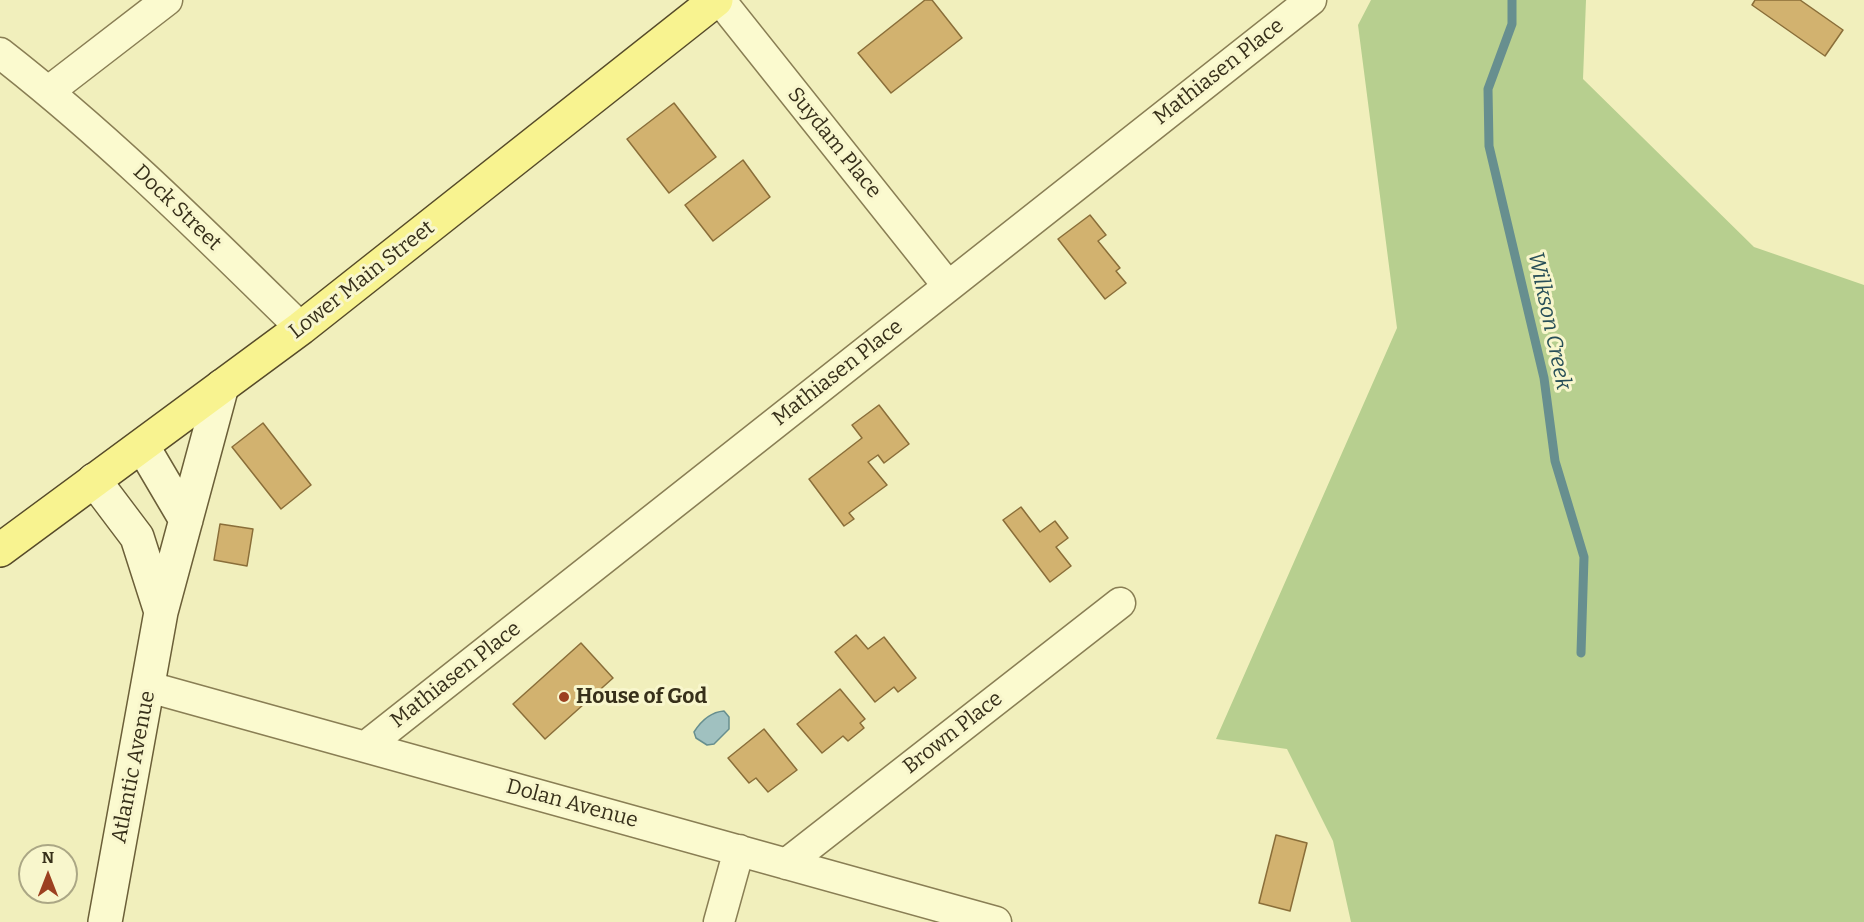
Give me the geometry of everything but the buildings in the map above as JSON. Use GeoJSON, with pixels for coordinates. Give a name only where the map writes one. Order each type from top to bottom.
{"type":"FeatureCollection","features":[{"type":"Feature","properties":{"kind":"main road","name":"Lower Main Street"},"geometry":{"type":"LineString","coordinates":[[0,550],[94,480],[143,447],[301,328],[718,0]]}},
{"type":"Feature","properties":{"kind":"street"},"geometry":{"type":"LineString","coordinates":[[49,91],[167,0]]}},
{"type":"Feature","properties":{"kind":"street","name":"Suydam Place"},"geometry":{"type":"LineString","coordinates":[[718,0],[948,286]]}},
{"type":"Feature","properties":{"kind":"street","name":"Mathiasen Place"},"geometry":{"type":"LineString","coordinates":[[365,747],[1311,0]]}},
{"type":"Feature","properties":{"kind":"street","name":"Dock Street"},"geometry":{"type":"LineString","coordinates":[[0,53],[49,91],[148,178],[301,328]]}},
{"type":"Feature","properties":{"kind":"street","name":"Atlantic Avenue"},"geometry":{"type":"LineString","coordinates":[[105,922],[161,612],[222,386]]}},
{"type":"Feature","properties":{"kind":"street"},"geometry":{"type":"LineString","coordinates":[[143,447],[186,520]]}},
{"type":"Feature","properties":{"kind":"street","name":"Atlantic Avenue"},"geometry":{"type":"LineString","coordinates":[[94,480],[137,537],[161,612]]}},
{"type":"Feature","properties":{"kind":"street","name":"Brown Place"},"geometry":{"type":"LineString","coordinates":[[786,864],[1120,603]]}},
{"type":"Feature","properties":{"kind":"street","name":"Dolan Avenue"},"geometry":{"type":"LineString","coordinates":[[149,687],[996,922]]}},
{"type":"Feature","properties":{"kind":"street"},"geometry":{"type":"LineString","coordinates":[[719,922],[739,850]]}},
{"type":"Feature","properties":{"kind":"green space"},"geometry":{"type":"Polygon","coordinates":[[[1371,0],[1586,0],[1583,79],[1754,247],[1864,285],[1864,922],[1351,922],[1333,841],[1287,749],[1216,739],[1397,328],[1358,25],[1371,0]]]}},
{"type":"Feature","properties":{"kind":"water"},"geometry":{"type":"Polygon","coordinates":[[[724,711],[729,717],[729,729],[714,744],[707,745],[696,738],[694,732],[703,721],[715,713],[724,711]]]}},
{"type":"Feature","properties":{"kind":"waterway","name":"Wilkson Creek"},"geometry":{"type":"LineString","coordinates":[[1512,0],[1512,24],[1488,89],[1489,146],[1544,378],[1555,461],[1584,557],[1581,653]]}},
{"type":"Feature","properties":{"kind":"place","name":"House of God"},"geometry":{"type":"Point","coordinates":[564,697]}}]}
